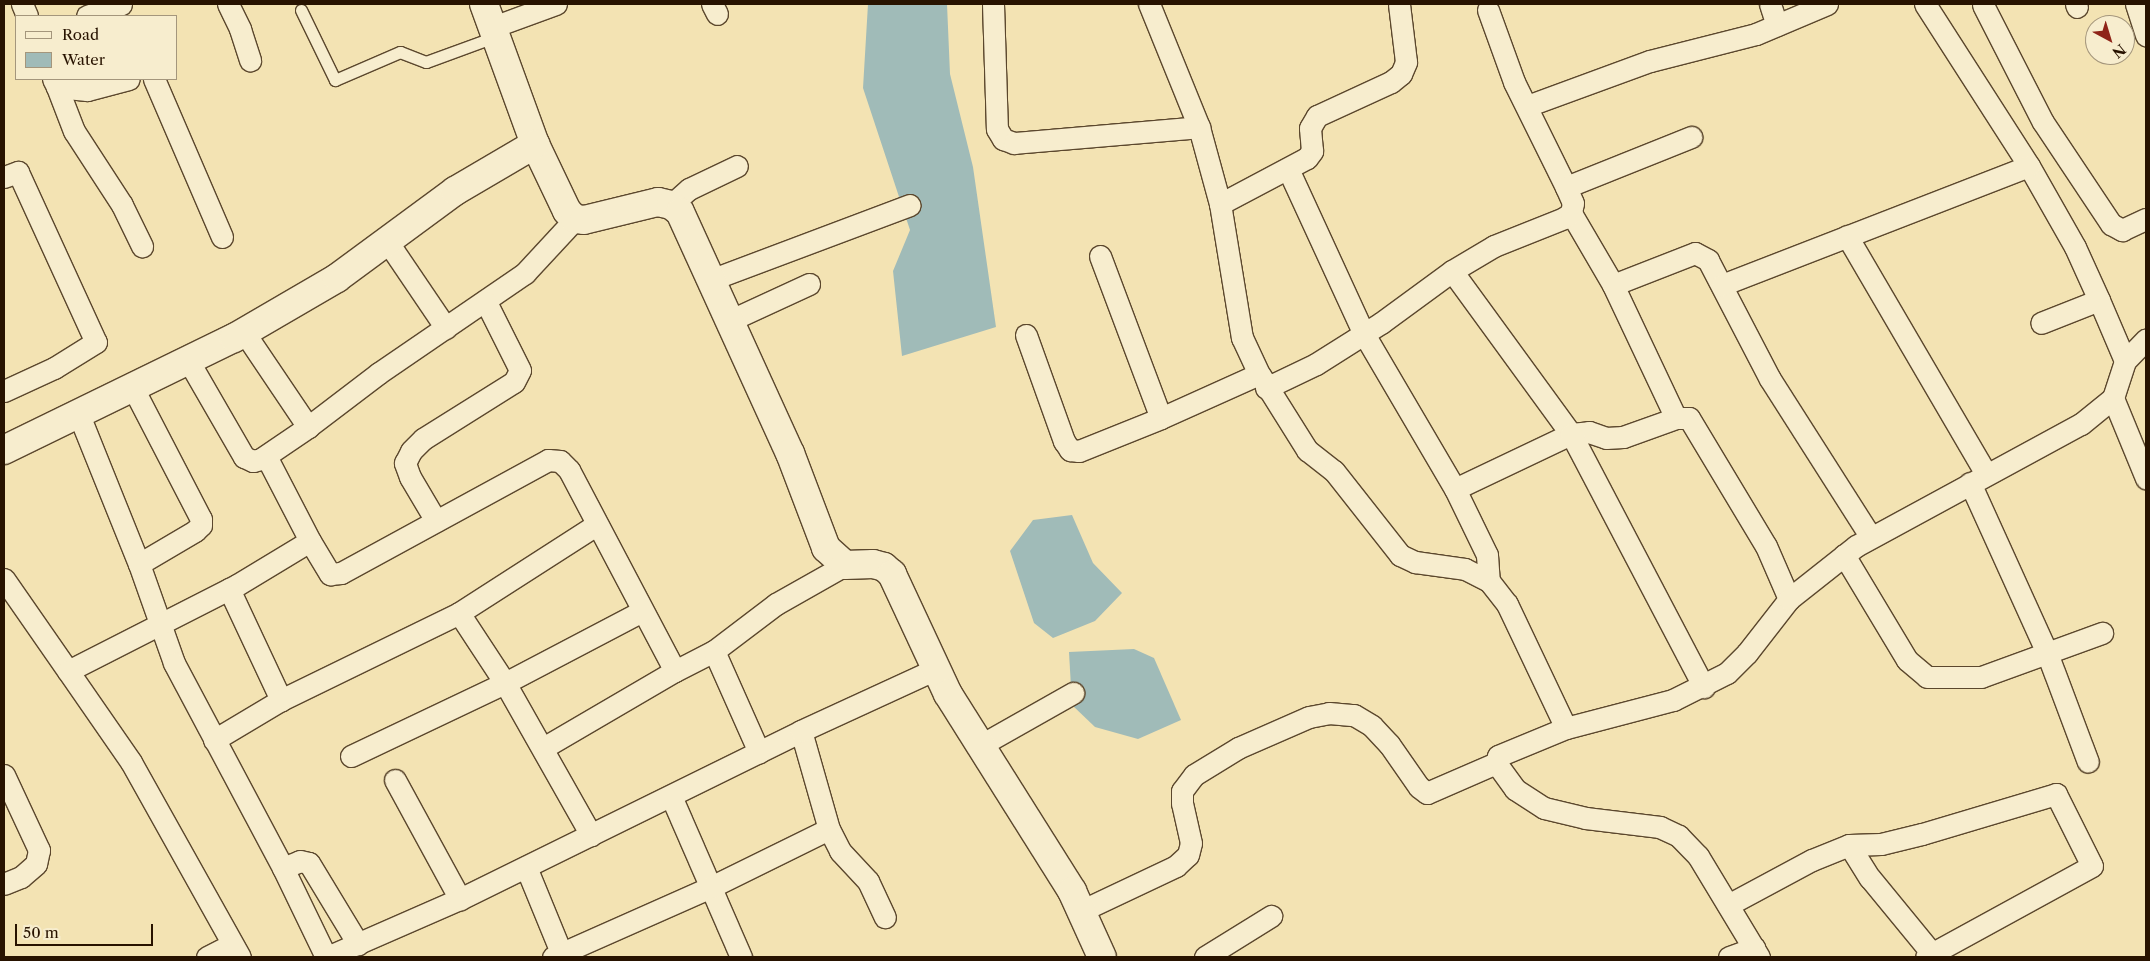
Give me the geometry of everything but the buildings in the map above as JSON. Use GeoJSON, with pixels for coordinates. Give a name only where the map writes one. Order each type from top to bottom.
{"type":"FeatureCollection","features":[{"type":"Feature","properties":{"kind":"street"},"geometry":{"type":"LineString","coordinates":[[90,15],[121,4]]}},
{"type":"Feature","properties":{"kind":"street"},"geometry":{"type":"LineString","coordinates":[[228,4],[240,29],[250,60]]}},
{"type":"Feature","properties":{"kind":"street"},"geometry":{"type":"LineString","coordinates":[[556,4],[491,22],[535,144],[567,211],[575,219],[584,220],[658,202],[671,205],[689,225],[790,453],[826,548],[845,565]]}},
{"type":"Feature","properties":{"kind":"street"},"geometry":{"type":"LineString","coordinates":[[992,4],[997,129],[1003,139],[1014,143],[1199,127]]}},
{"type":"Feature","properties":{"kind":"street"},"geometry":{"type":"LineString","coordinates":[[1149,4],[1199,127],[1220,204],[1242,338],[1262,381],[1307,450],[1334,471],[1400,555],[1415,562],[1465,568],[1489,581],[1507,604],[1566,728]]}},
{"type":"Feature","properties":{"kind":"street"},"geometry":{"type":"LineString","coordinates":[[1220,204],[1302,162],[1312,151],[1310,128],[1317,116],[1391,82],[1401,74],[1406,62],[1399,4]]}},
{"type":"Feature","properties":{"kind":"street"},"geometry":{"type":"LineString","coordinates":[[1770,4],[1777,25]]}},
{"type":"Feature","properties":{"kind":"street"},"geometry":{"type":"LineString","coordinates":[[1527,106],[1650,61],[1715,46],[1777,25],[1828,4]]}},
{"type":"Feature","properties":{"kind":"street"},"geometry":{"type":"LineString","coordinates":[[1925,4],[2029,166],[2075,247],[2100,300],[2125,361]]}},
{"type":"Feature","properties":{"kind":"street"},"geometry":{"type":"LineString","coordinates":[[2136,4],[2146,35]]}},
{"type":"Feature","properties":{"kind":"street"},"geometry":{"type":"LineString","coordinates":[[1983,5],[2043,122],[2111,224],[2122,230],[2146,220]]}},
{"type":"Feature","properties":{"kind":"street"},"geometry":{"type":"LineString","coordinates":[[1488,10],[1494,36],[1573,203],[1571,213],[1613,285],[1676,418]]}},
{"type":"Feature","properties":{"kind":"street"},"geometry":{"type":"LineString","coordinates":[[55,83],[87,90],[125,80]]}},
{"type":"Feature","properties":{"kind":"street"},"geometry":{"type":"LineString","coordinates":[[154,80],[222,237]]}},
{"type":"Feature","properties":{"kind":"street"},"geometry":{"type":"LineString","coordinates":[[55,83],[74,132],[122,205],[142,246]]}},
{"type":"Feature","properties":{"kind":"street"},"geometry":{"type":"LineString","coordinates":[[1566,187],[1690,136]]}},
{"type":"Feature","properties":{"kind":"street"},"geometry":{"type":"LineString","coordinates":[[4,450],[79,415],[244,332],[337,278],[455,191],[535,144]]}},
{"type":"Feature","properties":{"kind":"street"},"geometry":{"type":"LineString","coordinates":[[671,205],[689,188],[737,166]]}},
{"type":"Feature","properties":{"kind":"street"},"geometry":{"type":"LineString","coordinates":[[1722,285],[2029,166]]}},
{"type":"Feature","properties":{"kind":"street"},"geometry":{"type":"LineString","coordinates":[[1288,169],[1364,334],[1455,489],[1487,555],[1489,581]]}},
{"type":"Feature","properties":{"kind":"street"},"geometry":{"type":"LineString","coordinates":[[4,177],[18,172],[96,342],[54,368],[4,391]]}},
{"type":"Feature","properties":{"kind":"street"},"geometry":{"type":"LineString","coordinates":[[713,279],[910,205]]}},
{"type":"Feature","properties":{"kind":"street"},"geometry":{"type":"LineString","coordinates":[[1026,335],[1064,441],[1070,450],[1079,451],[1160,418],[1262,381],[1316,364],[1364,334],[1452,271],[1494,246],[1571,213]]}},
{"type":"Feature","properties":{"kind":"street"},"geometry":{"type":"LineString","coordinates":[[188,360],[244,457],[253,461],[266,456],[308,427],[379,373],[486,302],[525,273],[575,219]]}},
{"type":"Feature","properties":{"kind":"street"},"geometry":{"type":"LineString","coordinates":[[1847,236],[1978,479],[2088,762]]}},
{"type":"Feature","properties":{"kind":"street"},"geometry":{"type":"LineString","coordinates":[[387,241],[446,328]]}},
{"type":"Feature","properties":{"kind":"street"},"geometry":{"type":"LineString","coordinates":[[1613,285],[1694,253],[1708,260],[1775,387],[1870,536]]}},
{"type":"Feature","properties":{"kind":"street"},"geometry":{"type":"LineString","coordinates":[[1100,256],[1160,418]]}},
{"type":"Feature","properties":{"kind":"street"},"geometry":{"type":"LineString","coordinates":[[1452,271],[1571,434],[1704,687]]}},
{"type":"Feature","properties":{"kind":"street"},"geometry":{"type":"LineString","coordinates":[[731,320],[809,284]]}},
{"type":"Feature","properties":{"kind":"street"},"geometry":{"type":"LineString","coordinates":[[2041,323],[2100,300]]}},
{"type":"Feature","properties":{"kind":"street"},"geometry":{"type":"LineString","coordinates":[[436,521],[410,477],[405,463],[411,451],[423,439],[514,382],[520,370],[486,302]]}},
{"type":"Feature","properties":{"kind":"street"},"geometry":{"type":"LineString","coordinates":[[244,332],[308,427]]}},
{"type":"Feature","properties":{"kind":"street"},"geometry":{"type":"LineString","coordinates":[[1496,763],[1498,756],[1505,750],[1566,728],[1672,700],[1704,687],[1727,673],[1747,653],[1790,599],[1870,536],[2081,424],[2113,398],[2125,361],[2146,339]]}},
{"type":"Feature","properties":{"kind":"street"},"geometry":{"type":"LineString","coordinates":[[133,388],[201,519],[201,525],[195,531],[139,564]]}},
{"type":"Feature","properties":{"kind":"street"},"geometry":{"type":"LineString","coordinates":[[2113,398],[2146,478]]}},
{"type":"Feature","properties":{"kind":"street"},"geometry":{"type":"LineString","coordinates":[[79,415],[139,564],[158,623],[174,663],[283,868],[327,957],[460,899],[801,731],[936,669]]}},
{"type":"Feature","properties":{"kind":"street"},"geometry":{"type":"LineString","coordinates":[[1455,489],[1571,434],[1589,432],[1606,438],[1623,437],[1676,418],[1689,418],[1697,428],[1766,546],[1790,599]]}},
{"type":"Feature","properties":{"kind":"street"},"geometry":{"type":"LineString","coordinates":[[266,456],[310,541],[330,574],[336,573],[436,521],[548,460],[560,461],[569,470],[596,525],[675,671]]}},
{"type":"Feature","properties":{"kind":"street"},"geometry":{"type":"LineString","coordinates":[[214,740],[281,700],[459,613],[596,525]]}},
{"type":"Feature","properties":{"kind":"street"},"geometry":{"type":"LineString","coordinates":[[68,671],[158,623],[229,589],[310,541]]}},
{"type":"Feature","properties":{"kind":"street"},"geometry":{"type":"LineString","coordinates":[[1844,556],[1908,660],[1927,676],[1981,677],[2102,633]]}},
{"type":"Feature","properties":{"kind":"street"},"geometry":{"type":"LineString","coordinates":[[543,748],[675,671],[714,651],[776,604],[845,565],[873,564],[884,567],[892,574],[936,669],[1083,910],[1102,957]]}},
{"type":"Feature","properties":{"kind":"street"},"geometry":{"type":"LineString","coordinates":[[4,579],[131,762],[177,840],[236,951],[207,957]]}},
{"type":"Feature","properties":{"kind":"street"},"geometry":{"type":"LineString","coordinates":[[229,589],[281,700]]}},
{"type":"Feature","properties":{"kind":"street"},"geometry":{"type":"LineString","coordinates":[[351,756],[505,684],[642,611]]}},
{"type":"Feature","properties":{"kind":"street"},"geometry":{"type":"LineString","coordinates":[[459,613],[505,684],[591,835]]}},
{"type":"Feature","properties":{"kind":"street"},"geometry":{"type":"LineString","coordinates":[[714,651],[759,752]]}},
{"type":"Feature","properties":{"kind":"street"},"geometry":{"type":"LineString","coordinates":[[981,745],[1073,693]]}},
{"type":"Feature","properties":{"kind":"street"},"geometry":{"type":"LineString","coordinates":[[1083,910],[1176,866],[1188,856],[1191,843],[1182,803],[1182,791],[1194,775],[1238,748],[1309,717],[1328,713],[1354,716],[1372,726],[1389,744],[1418,787],[1428,793],[1496,763]]}},
{"type":"Feature","properties":{"kind":"street"},"geometry":{"type":"LineString","coordinates":[[801,731],[829,829],[840,851],[868,881],[885,917]]}},
{"type":"Feature","properties":{"kind":"street"},"geometry":{"type":"LineString","coordinates":[[1496,763],[1515,789],[1544,808],[1586,818],[1660,827],[1679,836],[1698,856],[1757,953],[1729,957]]}},
{"type":"Feature","properties":{"kind":"street"},"geometry":{"type":"LineString","coordinates":[[4,776],[39,850],[36,864],[21,877],[4,884]]}},
{"type":"Feature","properties":{"kind":"street"},"geometry":{"type":"LineString","coordinates":[[395,780],[460,899]]}},
{"type":"Feature","properties":{"kind":"street"},"geometry":{"type":"LineString","coordinates":[[1728,905],[1812,860],[1848,845],[1881,844],[1922,834],[2056,794],[2092,866],[1931,956],[1870,878],[1848,845]]}},
{"type":"Feature","properties":{"kind":"street"},"geometry":{"type":"LineString","coordinates":[[671,796],[741,957]]}},
{"type":"Feature","properties":{"kind":"street"},"geometry":{"type":"LineString","coordinates":[[526,867],[559,956],[711,887],[829,829]]}},
{"type":"Feature","properties":{"kind":"street"},"geometry":{"type":"LineString","coordinates":[[283,868],[300,861],[309,863],[358,944]]}},
{"type":"Feature","properties":{"kind":"street"},"geometry":{"type":"LineString","coordinates":[[1205,957],[1271,916]]}},
{"type":"Feature","properties":{"kind":"lane"},"geometry":{"type":"LineString","coordinates":[[301,10],[335,80],[400,52],[426,62],[491,22]]}},
{"type":"Feature","properties":{"kind":"water"},"geometry":{"type":"Polygon","coordinates":[[[868,4],[947,4],[950,74],[973,167],[996,327],[902,356],[893,271],[910,230],[863,88],[868,4]]]}},
{"type":"Feature","properties":{"kind":"water"},"geometry":{"type":"Polygon","coordinates":[[[1072,515],[1093,563],[1122,593],[1095,621],[1053,638],[1034,623],[1010,551],[1033,520],[1072,515]]]}},
{"type":"Feature","properties":{"kind":"water"},"geometry":{"type":"Polygon","coordinates":[[[1134,649],[1154,658],[1181,720],[1138,739],[1095,727],[1072,705],[1069,652],[1134,649]]]}}]}
